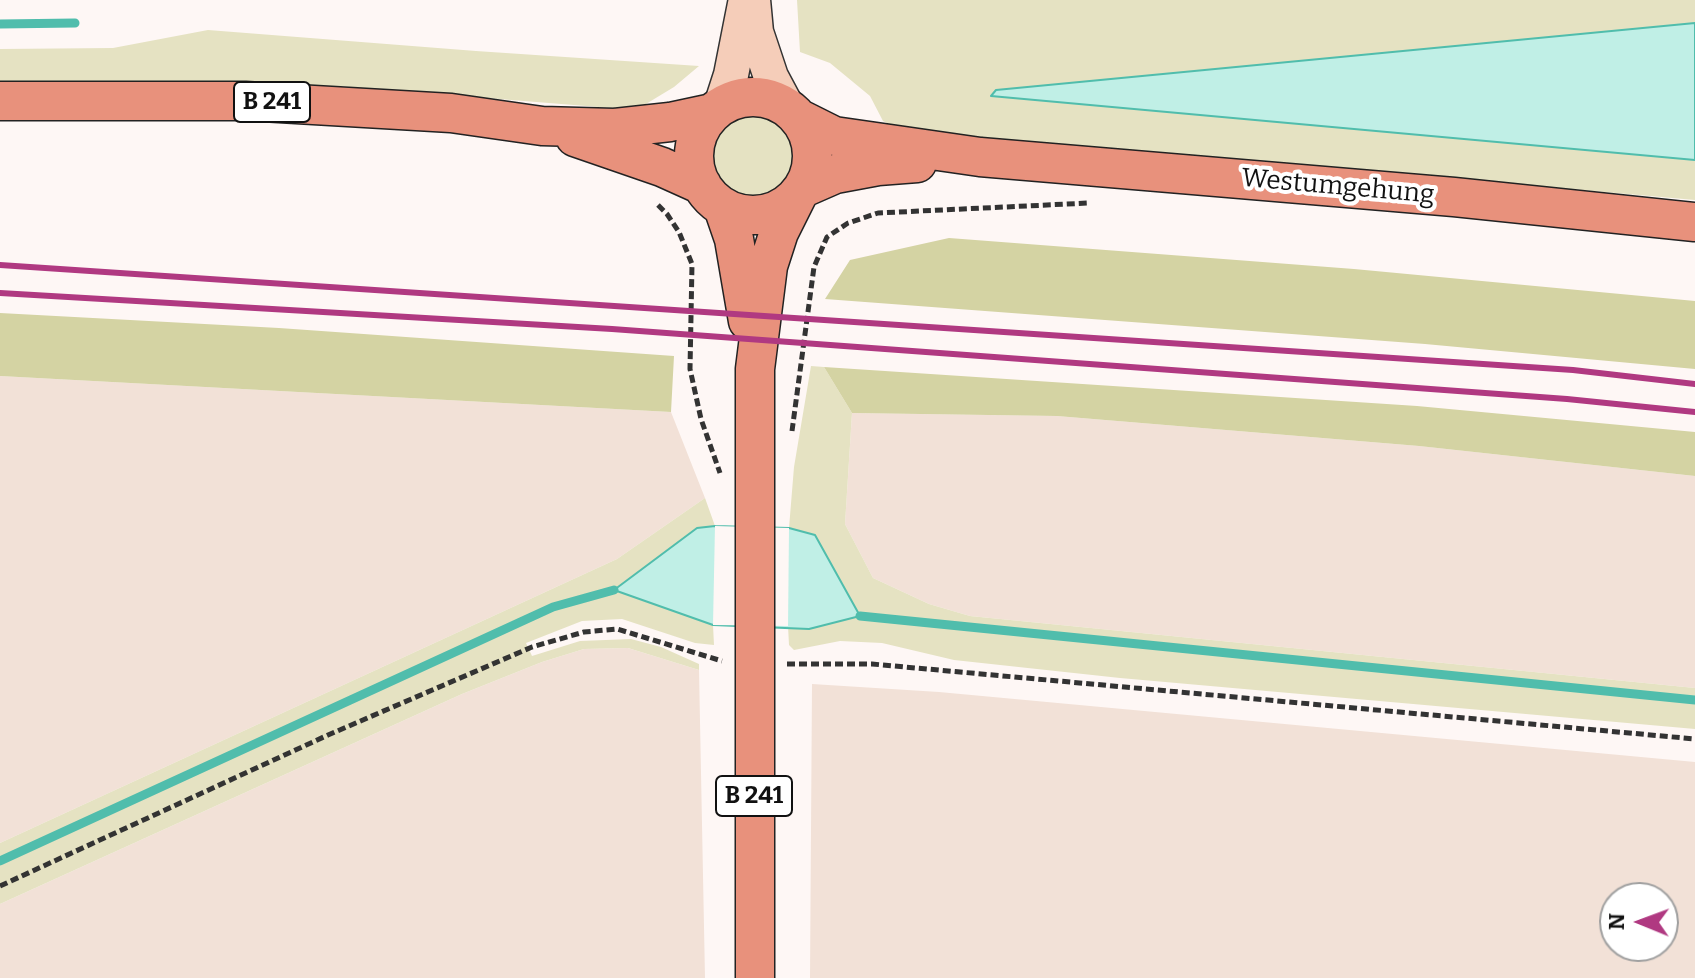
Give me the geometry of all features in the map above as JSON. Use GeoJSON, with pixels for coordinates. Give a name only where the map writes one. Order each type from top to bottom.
{"type":"FeatureCollection","features":[{"type":"Feature","properties":{"kind":"main road","name":"B 241"},"geometry":{"type":"LineString","coordinates":[[746,0],[731,75],[716,110],[700,129],[695,147],[695,167],[712,196],[740,265],[755,369]]}},
{"type":"Feature","properties":{"kind":"main road","name":"B 241"},"geometry":{"type":"LineString","coordinates":[[753,0],[756,32],[771,77],[808,135],[812,153],[810,171],[779,232],[768,266],[755,369],[755,978]]}},
{"type":"Feature","properties":{"kind":"main road","name":"B 241"},"geometry":{"type":"LineString","coordinates":[[0,101],[245,101],[451,113],[542,126],[615,128],[670,122],[754,96],[771,99],[793,113]]}},
{"type":"Feature","properties":{"kind":"main road","name":"Westumgehung"},"geometry":{"type":"LineString","coordinates":[[793,113],[834,136],[980,157],[1454,197],[1695,222]]}},
{"type":"Feature","properties":{"kind":"main road","name":"B 241"},"geometry":{"type":"LineString","coordinates":[[542,126],[662,167],[742,214],[762,214],[781,208],[800,192]]}},
{"type":"Feature","properties":{"kind":"main road","name":"Westumgehung"},"geometry":{"type":"LineString","coordinates":[[800,192],[835,174],[878,166],[980,157]]}},
{"type":"Feature","properties":{"kind":"path"},"geometry":{"type":"LineString","coordinates":[[654,201],[667,214],[692,264],[690,369],[701,419],[720,475]]}},
{"type":"Feature","properties":{"kind":"path"},"geometry":{"type":"LineString","coordinates":[[790,440],[814,267],[827,237],[862,218]]}},
{"type":"Feature","properties":{"kind":"path"},"geometry":{"type":"LineString","coordinates":[[0,886],[328,735],[532,647],[584,632],[617,629],[708,659],[754,663],[872,664],[1695,739]]}},
{"type":"Feature","properties":{"kind":"shaded area"},"geometry":{"type":"Polygon","coordinates":[[[797,0],[1695,0],[1695,200],[901,130],[883,121],[870,96],[830,63],[800,52],[797,0]]]}},
{"type":"Feature","properties":{"kind":"shaded area"},"geometry":{"type":"Polygon","coordinates":[[[208,30],[699,66],[674,87],[636,110],[337,86],[0,84],[0,49],[113,48],[208,30]]]}},
{"type":"Feature","properties":{"kind":"shaded area"},"geometry":{"type":"Polygon","coordinates":[[[744,112],[762,112],[778,119],[790,131],[797,147],[797,165],[790,181],[778,193],[762,200],[744,200],[728,193],[716,181],[709,165],[709,147],[716,131],[728,119],[744,112]]]}},
{"type":"Feature","properties":{"kind":"shaded area"},"geometry":{"type":"Polygon","coordinates":[[[811,366],[824,367],[852,413],[845,524],[873,578],[929,604],[970,616],[1695,688],[1695,729],[1120,678],[954,660],[882,643],[840,641],[794,650],[789,645],[788,626],[809,629],[815,535],[789,528],[794,467],[811,366]]]}},
{"type":"Feature","properties":{"kind":"shaded area"},"geometry":{"type":"Polygon","coordinates":[[[0,376],[671,412],[705,498],[617,559],[0,843],[0,376]]]}},
{"type":"Feature","properties":{"kind":"shaded area"},"geometry":{"type":"Polygon","coordinates":[[[852,413],[1057,416],[1419,446],[1695,476],[1695,688],[970,616],[929,604],[873,578],[845,524],[852,413]]]}},
{"type":"Feature","properties":{"kind":"shaded area"},"geometry":{"type":"Polygon","coordinates":[[[705,498],[715,526],[697,528],[615,590],[713,625],[714,645],[695,643],[622,619],[582,621],[526,643],[532,656],[580,641],[631,639],[661,647],[699,664],[699,670],[628,648],[584,649],[542,662],[462,694],[0,904],[0,843],[617,559],[705,498]]]}},
{"type":"Feature","properties":{"kind":"shaded area"},"geometry":{"type":"Polygon","coordinates":[[[628,648],[699,670],[705,978],[0,978],[0,904],[462,694],[584,649],[628,648]]]}},
{"type":"Feature","properties":{"kind":"shaded area"},"geometry":{"type":"Polygon","coordinates":[[[812,684],[939,692],[1695,762],[1695,978],[810,978],[812,684]]]}},
{"type":"Feature","properties":{"kind":"green space"},"geometry":{"type":"Polygon","coordinates":[[[949,238],[1354,269],[1695,301],[1695,369],[1425,344],[825,299],[850,260],[949,238]]]}},
{"type":"Feature","properties":{"kind":"green space"},"geometry":{"type":"Polygon","coordinates":[[[0,313],[279,328],[674,356],[671,412],[0,376],[0,313]]]}},
{"type":"Feature","properties":{"kind":"green space"},"geometry":{"type":"Polygon","coordinates":[[[824,367],[1417,406],[1695,432],[1695,476],[1419,446],[1057,416],[852,413],[824,367]]]}},
{"type":"Feature","properties":{"kind":"water"},"geometry":{"type":"Polygon","coordinates":[[[1695,23],[1695,160],[991,96],[996,90],[1695,23]]]}},
{"type":"Feature","properties":{"kind":"water"},"geometry":{"type":"Polygon","coordinates":[[[697,528],[789,528],[815,535],[860,616],[809,629],[713,625],[614,590],[697,528]]]}},
{"type":"Feature","properties":{"kind":"pier"},"geometry":{"type":"Polygon","coordinates":[[[715,526],[789,528],[788,626],[713,625],[715,526]]]}},
{"type":"Feature","properties":{"kind":"waterway"},"geometry":{"type":"LineString","coordinates":[[0,24],[75,23]]}},
{"type":"Feature","properties":{"kind":"waterway"},"geometry":{"type":"LineString","coordinates":[[0,861],[553,607],[614,590]]}},
{"type":"Feature","properties":{"kind":"waterway"},"geometry":{"type":"LineString","coordinates":[[860,616],[1695,700]]}},
{"type":"Feature","properties":{"kind":"railway"},"geometry":{"type":"LineString","coordinates":[[0,265],[1573,370],[1695,384]]}},
{"type":"Feature","properties":{"kind":"railway"},"geometry":{"type":"LineString","coordinates":[[0,293],[612,329],[1567,399],[1695,412]]}}]}
